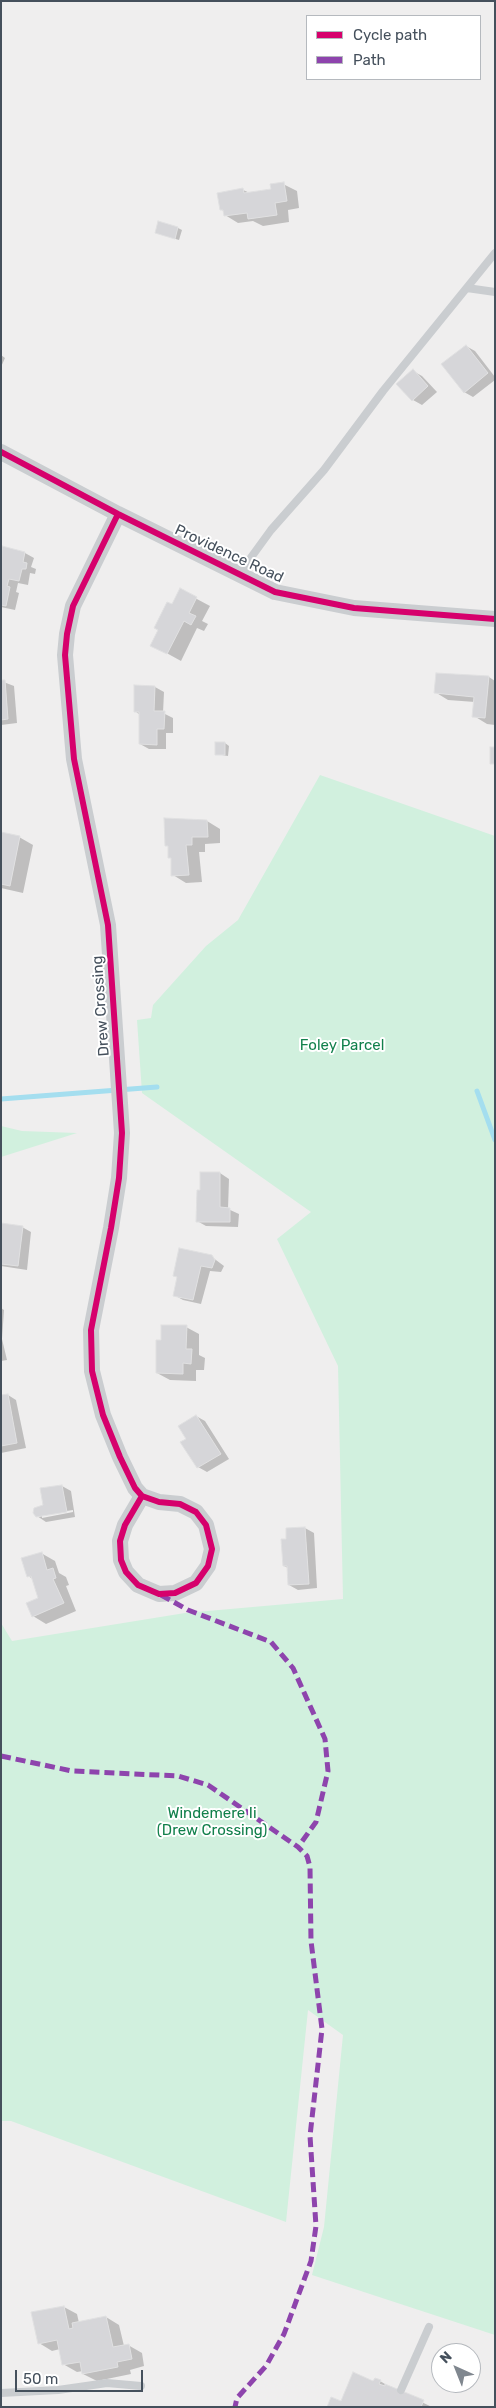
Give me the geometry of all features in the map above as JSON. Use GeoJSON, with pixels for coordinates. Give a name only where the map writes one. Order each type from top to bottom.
{"type":"FeatureCollection","features":[{"type":"Feature","properties":{"kind":"street","name":"Providence Road"},"geometry":{"type":"LineString","coordinates":[[1,452],[118,514],[275,592],[354,608],[495,619]]}},
{"type":"Feature","properties":{"kind":"street","name":"Drew Crossing"},"geometry":{"type":"LineString","coordinates":[[118,514],[73,606],[65,655],[74,758],[108,925],[122,1133],[119,1178],[113,1220],[91,1330],[92,1371],[103,1415],[128,1473],[142,1496]]}},
{"type":"Feature","properties":{"kind":"street"},"geometry":{"type":"LineString","coordinates":[[142,1496],[159,1502],[180,1504],[196,1512],[206,1524],[212,1549],[208,1566],[196,1583],[175,1593],[159,1594],[138,1585],[126,1572],[121,1560],[120,1541],[125,1525],[142,1496]]}},
{"type":"Feature","properties":{"kind":"lane"},"geometry":{"type":"LineString","coordinates":[[238,574],[271,530],[324,470],[383,391],[495,253]]}},
{"type":"Feature","properties":{"kind":"lane"},"geometry":{"type":"LineString","coordinates":[[467,288],[495,292]]}},
{"type":"Feature","properties":{"kind":"lane"},"geometry":{"type":"LineString","coordinates":[[401,2390],[429,2327]]}},
{"type":"Feature","properties":{"kind":"lane"},"geometry":{"type":"LineString","coordinates":[[1,2393],[58,2390],[107,2383],[141,2386]]}},
{"type":"Feature","properties":{"kind":"green space","name":"Windemere Ii (Drew Crossing)"},"geometry":{"type":"Polygon","coordinates":[[[320,775],[495,836],[495,2335],[312,2275],[324,2227],[343,2035],[308,2010],[286,2222],[11,2121],[1,2121],[1,1623],[12,1641],[185,1613],[343,1599],[338,1366],[277,1239],[311,1212],[142,1093],[137,1020],[151,1018],[153,1005],[206,946],[238,920],[320,775]]]}},
{"type":"Feature","properties":{"kind":"green space"},"geometry":{"type":"Polygon","coordinates":[[[1,1126],[22,1131],[77,1133],[1,1157],[1,1126]]]}},
{"type":"Feature","properties":{"kind":"building"},"geometry":{"type":"Polygon","coordinates":[[[284,182],[287,201],[275,203],[277,215],[248,219],[247,213],[224,216],[223,210],[220,210],[217,193],[243,188],[244,193],[271,189],[270,184],[284,182]]]}},
{"type":"Feature","properties":{"kind":"building"},"geometry":{"type":"Polygon","coordinates":[[[158,221],[178,227],[175,239],[155,233],[158,221]]]}},
{"type":"Feature","properties":{"kind":"building"},"geometry":{"type":"Polygon","coordinates":[[[466,345],[488,373],[464,393],[441,364],[466,345]]]}},
{"type":"Feature","properties":{"kind":"building"},"geometry":{"type":"Polygon","coordinates":[[[413,369],[428,386],[412,401],[396,384],[413,369]]]}},
{"type":"Feature","properties":{"kind":"building"},"geometry":{"type":"Polygon","coordinates":[[[2,546],[25,552],[23,562],[27,563],[26,569],[22,569],[19,581],[9,579],[7,586],[10,587],[6,606],[1,605],[2,546]]]}},
{"type":"Feature","properties":{"kind":"building"},"geometry":{"type":"Polygon","coordinates":[[[180,588],[197,597],[189,613],[196,616],[191,625],[184,621],[167,654],[150,646],[158,630],[154,628],[167,602],[172,604],[180,588]]]}},
{"type":"Feature","properties":{"kind":"building"},"geometry":{"type":"Polygon","coordinates":[[[436,673],[489,676],[485,718],[472,717],[474,697],[434,693],[436,673]]]}},
{"type":"Feature","properties":{"kind":"building"},"geometry":{"type":"Polygon","coordinates":[[[1,680],[5,680],[8,719],[1,720],[1,680]]]}},
{"type":"Feature","properties":{"kind":"building"},"geometry":{"type":"Polygon","coordinates":[[[134,685],[155,686],[154,711],[165,711],[164,729],[157,729],[157,745],[139,744],[139,712],[134,712],[134,685]]]}},
{"type":"Feature","properties":{"kind":"building"},"geometry":{"type":"Polygon","coordinates":[[[215,742],[225,742],[225,755],[215,755],[215,742]]]}},
{"type":"Feature","properties":{"kind":"building"},"geometry":{"type":"Polygon","coordinates":[[[490,747],[495,747],[495,764],[490,764],[490,747]]]}},
{"type":"Feature","properties":{"kind":"building"},"geometry":{"type":"Polygon","coordinates":[[[164,818],[207,820],[208,837],[192,837],[192,845],[186,845],[189,875],[171,876],[171,858],[168,858],[168,846],[165,846],[164,818]]]}},
{"type":"Feature","properties":{"kind":"building"},"geometry":{"type":"Polygon","coordinates":[[[1,832],[20,836],[10,886],[1,884],[1,832]]]}},
{"type":"Feature","properties":{"kind":"building"},"geometry":{"type":"Polygon","coordinates":[[[200,1172],[220,1172],[220,1207],[230,1208],[230,1222],[196,1222],[197,1190],[200,1190],[200,1172]]]}},
{"type":"Feature","properties":{"kind":"building"},"geometry":{"type":"Polygon","coordinates":[[[1,1223],[23,1226],[18,1266],[1,1264],[1,1223]]]}},
{"type":"Feature","properties":{"kind":"building"},"geometry":{"type":"Polygon","coordinates":[[[179,1248],[212,1255],[215,1260],[212,1268],[201,1266],[193,1300],[173,1296],[177,1277],[173,1276],[179,1248]]]}},
{"type":"Feature","properties":{"kind":"building"},"geometry":{"type":"Polygon","coordinates":[[[161,1325],[187,1325],[186,1349],[192,1349],[191,1364],[183,1363],[183,1374],[156,1373],[156,1340],[161,1340],[161,1325]]]}},
{"type":"Feature","properties":{"kind":"building"},"geometry":{"type":"Polygon","coordinates":[[[8,1394],[17,1443],[1,1446],[1,1395],[8,1394]]]}},
{"type":"Feature","properties":{"kind":"building"},"geometry":{"type":"Polygon","coordinates":[[[196,1415],[221,1454],[197,1468],[180,1442],[186,1439],[178,1426],[196,1415]]]}},
{"type":"Feature","properties":{"kind":"building"},"geometry":{"type":"Polygon","coordinates":[[[62,1485],[67,1512],[36,1517],[33,1513],[34,1508],[43,1505],[40,1488],[62,1485]]]}},
{"type":"Feature","properties":{"kind":"building"},"geometry":{"type":"Polygon","coordinates":[[[305,1527],[309,1584],[288,1585],[287,1566],[283,1566],[281,1539],[286,1539],[286,1528],[305,1527]]]}},
{"type":"Feature","properties":{"kind":"building"},"geometry":{"type":"Polygon","coordinates":[[[42,1552],[47,1570],[53,1568],[56,1578],[53,1579],[64,1603],[32,1617],[26,1603],[38,1598],[31,1576],[27,1577],[21,1558],[42,1552]]]}},
{"type":"Feature","properties":{"kind":"building"},"geometry":{"type":"Polygon","coordinates":[[[64,2306],[69,2329],[73,2328],[72,2323],[106,2316],[113,2347],[129,2344],[132,2359],[117,2362],[118,2367],[82,2374],[80,2362],[62,2365],[57,2340],[38,2344],[31,2312],[64,2306]]]}},
{"type":"Feature","properties":{"kind":"building"},"geometry":{"type":"Polygon","coordinates":[[[353,2372],[373,2381],[375,2378],[381,2380],[379,2384],[385,2386],[385,2384],[424,2400],[421,2407],[327,2407],[331,2397],[341,2401],[353,2372]]]}},
{"type":"Feature","properties":{"kind":"waterway"},"geometry":{"type":"LineString","coordinates":[[1,1099],[157,1087]]}},
{"type":"Feature","properties":{"kind":"waterway"},"geometry":{"type":"LineString","coordinates":[[477,1091],[495,1140]]}},
{"type":"Feature","properties":{"kind":"marked path"},"geometry":{"type":"LineString","coordinates":[[161,1595],[188,1610],[271,1642],[293,1668],[325,1739],[328,1771],[316,1822],[298,1847]]}},
{"type":"Feature","properties":{"kind":"marked path"},"geometry":{"type":"LineString","coordinates":[[1,1756],[72,1771],[178,1776],[208,1785],[298,1847],[307,1856],[310,1867],[311,1941],[322,2029],[310,2136],[316,2226],[311,2261],[284,2334],[266,2366],[237,2398],[235,2407]]}},
{"type":"Feature","properties":{"kind":"cycle path"},"geometry":{"type":"LineString","coordinates":[[1,452],[118,514],[275,592],[354,608],[495,619]]}},
{"type":"Feature","properties":{"kind":"cycle path"},"geometry":{"type":"LineString","coordinates":[[118,514],[73,606],[65,655],[74,759],[108,925],[122,1133],[119,1178],[91,1330],[92,1371],[103,1415],[120,1457],[135,1488],[142,1496],[125,1525],[120,1541],[121,1560],[126,1572],[138,1585],[159,1594],[175,1593],[196,1583],[208,1566],[212,1549],[206,1525],[196,1512],[180,1504],[159,1502],[142,1496]]}},
{"type":"Feature","properties":{"kind":"park label","name":"Foley Parcel"},"geometry":{"type":"Point","coordinates":[342,1046]}}]}
